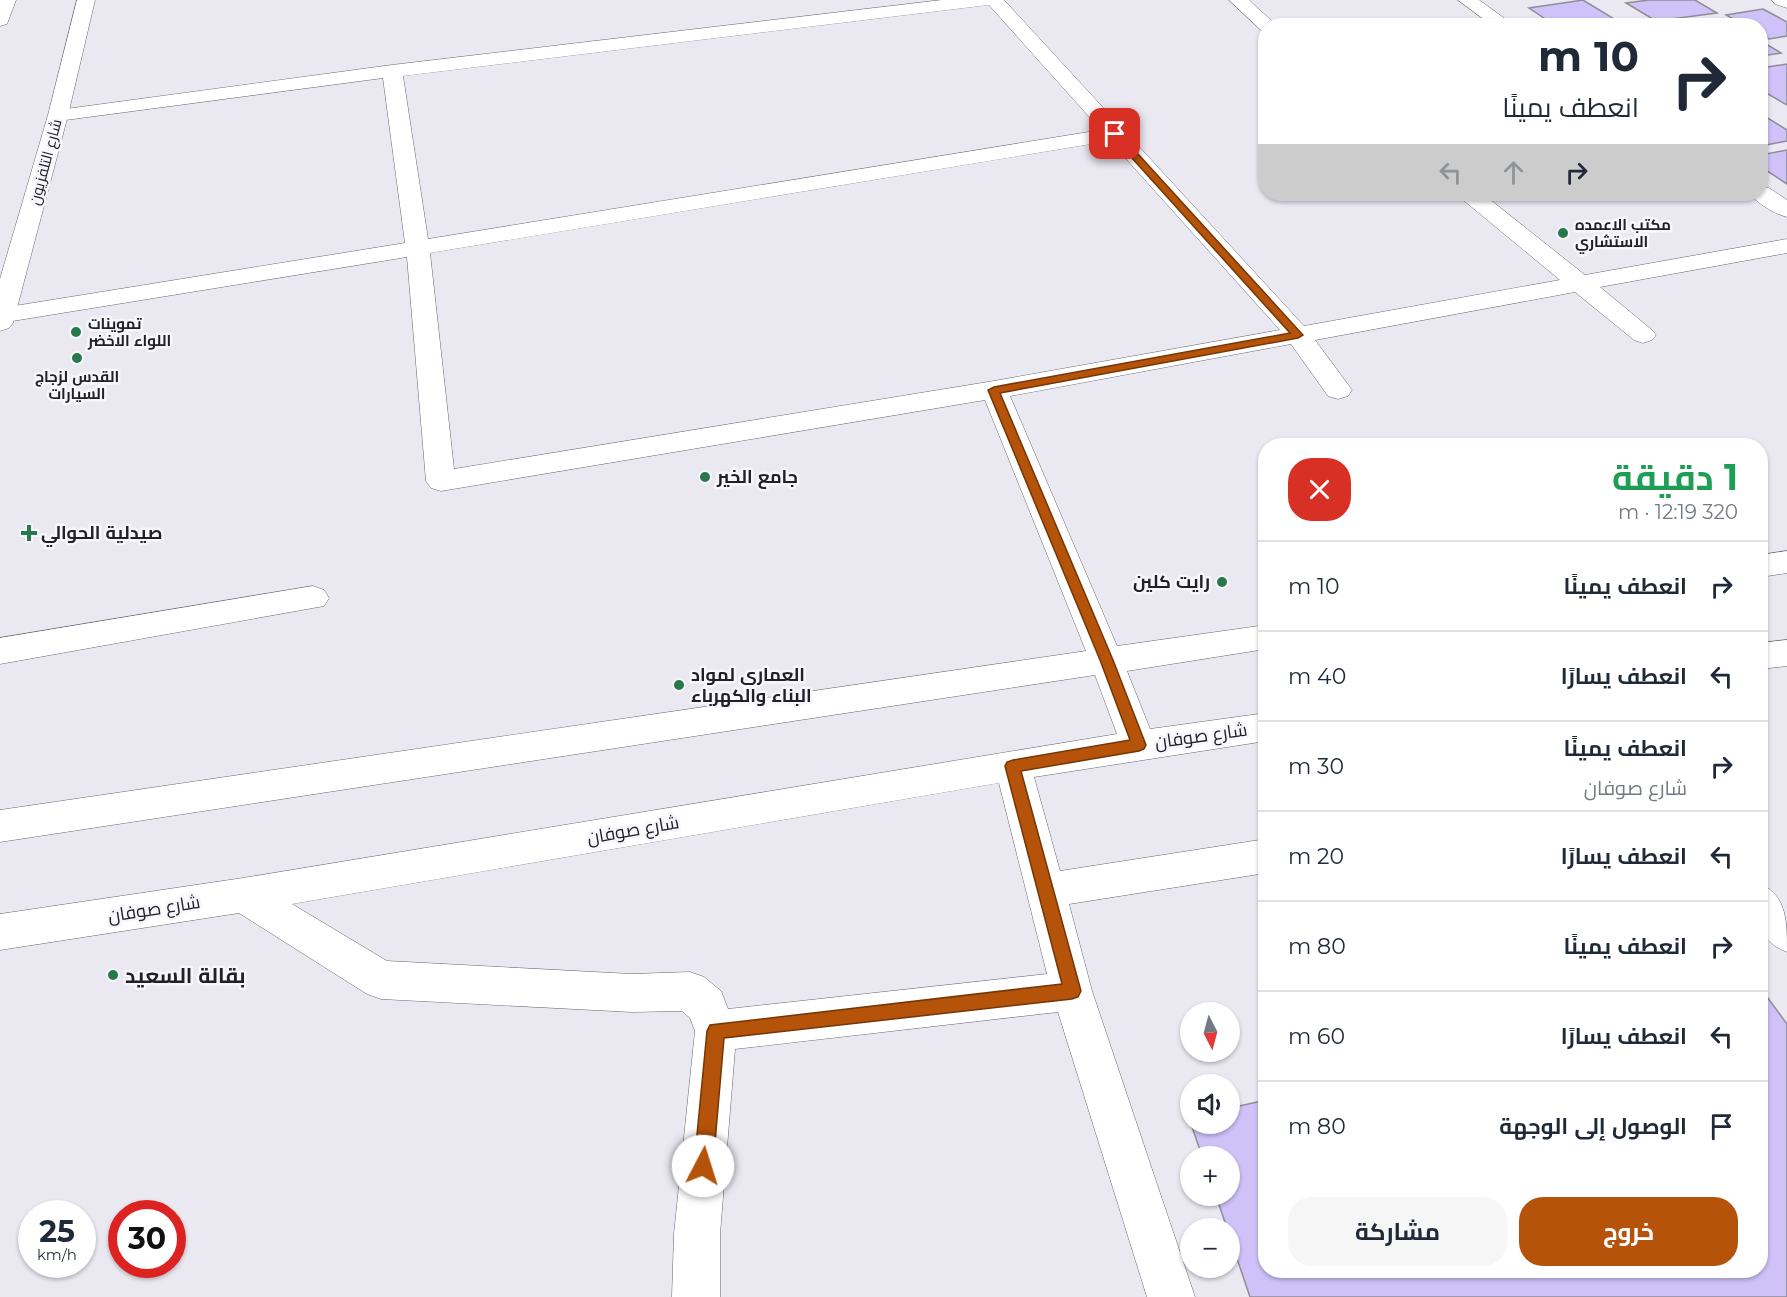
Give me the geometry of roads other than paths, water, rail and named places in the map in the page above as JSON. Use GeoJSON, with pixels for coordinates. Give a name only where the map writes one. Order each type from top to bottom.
{"type":"FeatureCollection","features":[{"type":"Feature","properties":{"kind":"street"},"geometry":{"type":"LineString","coordinates":[[0,20],[7,0]]}},
{"type":"Feature","properties":{"kind":"street","name":"شارع التلفزيون"},"geometry":{"type":"LineString","coordinates":[[1,319],[58,115],[86,0]]}},
{"type":"Feature","properties":{"kind":"street"},"geometry":{"type":"LineString","coordinates":[[58,115],[392,71],[988,0]]}},
{"type":"Feature","properties":{"kind":"street"},"geometry":{"type":"LineString","coordinates":[[994,0],[1298,335],[1338,390]]}},
{"type":"Feature","properties":{"kind":"street"},"geometry":{"type":"LineString","coordinates":[[1238,0],[1259,18]]}},
{"type":"Feature","properties":{"kind":"street"},"geometry":{"type":"LineString","coordinates":[[1467,0],[1494,18]]}},
{"type":"Feature","properties":{"kind":"street"},"geometry":{"type":"LineString","coordinates":[[1781,0],[1787,3]]}},
{"type":"Feature","properties":{"kind":"street"},"geometry":{"type":"LineString","coordinates":[[392,71],[418,248],[441,481],[994,390],[1787,246]]}},
{"type":"Feature","properties":{"kind":"street"},"geometry":{"type":"LineString","coordinates":[[1,319],[1115,134]]}},
{"type":"Feature","properties":{"kind":"street"},"geometry":{"type":"LineString","coordinates":[[1768,198],[1787,210]]}},
{"type":"Feature","properties":{"kind":"street"},"geometry":{"type":"LineString","coordinates":[[1478,201],[1643,335]]}},
{"type":"Feature","properties":{"kind":"street"},"geometry":{"type":"LineString","coordinates":[[994,390],[1139,745]]}},
{"type":"Feature","properties":{"kind":"street"},"geometry":{"type":"LineString","coordinates":[[1768,565],[1787,562]]}},
{"type":"Feature","properties":{"kind":"street"},"geometry":{"type":"LineString","coordinates":[[0,651],[313,598]]}},
{"type":"Feature","properties":{"kind":"street"},"geometry":{"type":"LineString","coordinates":[[0,826],[1258,638]]}},
{"type":"Feature","properties":{"kind":"street"},"geometry":{"type":"LineString","coordinates":[[1768,655],[1787,653]]}},
{"type":"Feature","properties":{"kind":"street","name":"شارع صوفان"},"geometry":{"type":"LineString","coordinates":[[0,932],[243,896],[1139,745],[1258,728]]}},
{"type":"Feature","properties":{"kind":"street"},"geometry":{"type":"LineString","coordinates":[[1013,766],[1072,991],[1171,1297]]}},
{"type":"Feature","properties":{"kind":"street"},"geometry":{"type":"LineString","coordinates":[[1046,890],[1258,857]]}},
{"type":"Feature","properties":{"kind":"street"},"geometry":{"type":"LineString","coordinates":[[243,896],[381,980],[632,993],[690,991],[706,1005],[716,1031],[697,1234],[696,1297]]}},
{"type":"Feature","properties":{"kind":"street"},"geometry":{"type":"LineString","coordinates":[[1768,910],[1787,934]]}},
{"type":"Feature","properties":{"kind":"street"},"geometry":{"type":"LineString","coordinates":[[716,1031],[1072,991]]}},
{"type":"Feature","properties":{"kind":"place","name":"مكتب الاعمده الاستشاري"},"geometry":{"type":"Point","coordinates":[1563,233]}},
{"type":"Feature","properties":{"kind":"place","name":"تموينات اللواء الاخضر"},"geometry":{"type":"Point","coordinates":[76,332]}},
{"type":"Feature","properties":{"kind":"place","name":"القدس لزجاج السيارات"},"geometry":{"type":"Point","coordinates":[77,358]}},
{"type":"Feature","properties":{"kind":"place","name":"جامع الخير"},"geometry":{"type":"Point","coordinates":[705,477]}},
{"type":"Feature","properties":{"kind":"place","name":"صيدلية الحوالي"},"geometry":{"type":"Point","coordinates":[29,533]}},
{"type":"Feature","properties":{"kind":"place","name":"رايت كلين"},"geometry":{"type":"Point","coordinates":[1222,582]}},
{"type":"Feature","properties":{"kind":"place","name":"العماري لمواد البناء والكهرباء"},"geometry":{"type":"Point","coordinates":[679,685]}},
{"type":"Feature","properties":{"kind":"place","name":"بقالة السعيد"},"geometry":{"type":"Point","coordinates":[113,975]}}]}
